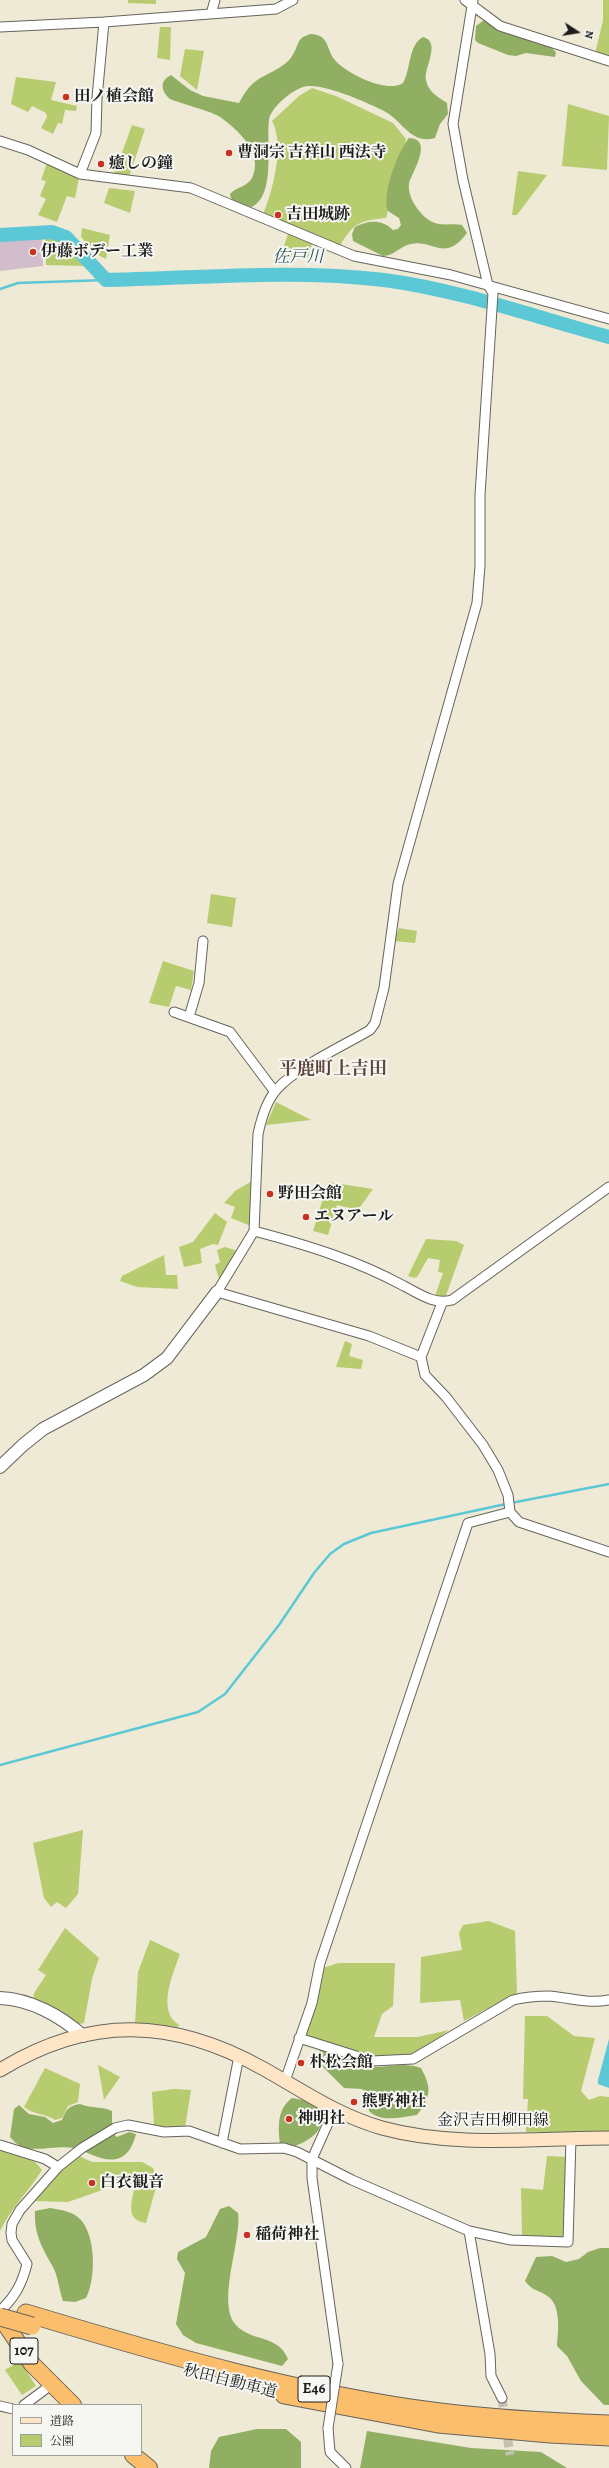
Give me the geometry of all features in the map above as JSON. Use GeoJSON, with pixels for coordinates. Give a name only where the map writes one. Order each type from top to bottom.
{"type":"FeatureCollection","features":[{"type":"Feature","properties":{"kind":"highway","name":"秋田自動車道"},"geometry":{"type":"LineString","coordinates":[[0,2305],[29,2320],[238,2385],[345,2408],[438,2424],[550,2434],[609,2437]]}},
{"type":"Feature","properties":{"kind":"highway","name":"秋田自動車道"},"geometry":{"type":"LineString","coordinates":[[0,2316],[29,2320],[197,2362],[347,2396],[440,2412],[551,2422],[609,2424]]}},
{"type":"Feature","properties":{"kind":"highway","name":"107"},"geometry":{"type":"LineString","coordinates":[[0,2316],[32,2364],[50,2385],[72,2404]]}},
{"type":"Feature","properties":{"kind":"highway"},"geometry":{"type":"LineString","coordinates":[[134,2456],[149,2468]]}},
{"type":"Feature","properties":{"kind":"main road","name":"金沢吉田柳田線"},"geometry":{"type":"LineString","coordinates":[[0,2070],[44,2047],[83,2036],[122,2030],[162,2031],[185,2036],[239,2056],[334,2110],[381,2128],[423,2137],[451,2140],[609,2138]]}},
{"type":"Feature","properties":{"kind":"street"},"geometry":{"type":"LineString","coordinates":[[212,14],[215,0]]}},
{"type":"Feature","properties":{"kind":"street"},"geometry":{"type":"LineString","coordinates":[[0,27],[104,22],[276,9],[292,0]]}},
{"type":"Feature","properties":{"kind":"street"},"geometry":{"type":"LineString","coordinates":[[470,2],[500,26],[609,61]]}},
{"type":"Feature","properties":{"kind":"street"},"geometry":{"type":"LineString","coordinates":[[0,1467],[23,1444],[44,1429],[144,1375],[167,1358],[217,1292],[254,1231],[258,1134],[262,1119],[276,1090],[298,1073],[370,1030],[378,1014],[384,988],[398,884],[477,603],[491,289],[462,180],[453,124],[470,2]]}},
{"type":"Feature","properties":{"kind":"street"},"geometry":{"type":"LineString","coordinates":[[80,174],[96,133],[97,98],[104,22]]}},
{"type":"Feature","properties":{"kind":"street"},"geometry":{"type":"LineString","coordinates":[[0,141],[28,150],[80,174],[191,188],[354,256],[609,319]]}},
{"type":"Feature","properties":{"kind":"street"},"geometry":{"type":"LineString","coordinates":[[189,1017],[199,983],[203,941]]}},
{"type":"Feature","properties":{"kind":"street"},"geometry":{"type":"LineString","coordinates":[[174,1012],[230,1032],[272,1088],[276,1090]]}},
{"type":"Feature","properties":{"kind":"street"},"geometry":{"type":"LineString","coordinates":[[254,1231],[312,1246],[359,1263],[429,1299],[442,1303],[452,1300],[609,1187]]}},
{"type":"Feature","properties":{"kind":"street"},"geometry":{"type":"LineString","coordinates":[[217,1292],[369,1336],[421,1357]]}},
{"type":"Feature","properties":{"kind":"street"},"geometry":{"type":"LineString","coordinates":[[442,1303],[421,1357],[425,1375],[446,1397],[483,1445],[498,1470],[508,1498],[510,1510],[519,1522],[609,1552]]}},
{"type":"Feature","properties":{"kind":"street"},"geometry":{"type":"LineString","coordinates":[[285,2081],[312,2003],[325,1948],[468,1523],[510,1510]]}},
{"type":"Feature","properties":{"kind":"street"},"geometry":{"type":"LineString","coordinates":[[299,2038],[372,2061],[398,2061],[413,2059],[513,2000],[530,1996],[551,1996],[586,2002],[609,2000]]}},
{"type":"Feature","properties":{"kind":"street"},"geometry":{"type":"LineString","coordinates":[[0,1998],[27,2003],[50,2012],[83,2036]]}},
{"type":"Feature","properties":{"kind":"street"},"geometry":{"type":"LineString","coordinates":[[222,2143],[239,2056]]}},
{"type":"Feature","properties":{"kind":"street"},"geometry":{"type":"LineString","coordinates":[[334,2110],[312,2159],[312,2178],[338,2364],[328,2428],[330,2452],[346,2468]]}},
{"type":"Feature","properties":{"kind":"street"},"geometry":{"type":"LineString","coordinates":[[0,2311],[12,2300],[22,2284],[27,2264],[12,2240],[12,2224],[20,2210],[58,2167],[82,2148],[115,2128],[128,2125],[164,2132],[189,2131],[240,2149],[284,2148],[312,2159],[352,2180],[469,2231],[511,2240],[568,2242],[571,2138]]}},
{"type":"Feature","properties":{"kind":"street"},"geometry":{"type":"LineString","coordinates":[[0,2145],[45,2159],[58,2167]]}},
{"type":"Feature","properties":{"kind":"street"},"geometry":{"type":"LineString","coordinates":[[469,2231],[490,2354],[491,2376],[502,2398]]}},
{"type":"Feature","properties":{"kind":"street"},"geometry":{"type":"LineString","coordinates":[[25,2404],[50,2385]]}},
{"type":"Feature","properties":{"kind":"street"},"geometry":{"type":"LineString","coordinates":[[0,2406],[12,2409]]}},
{"type":"Feature","properties":{"kind":"shaded area"},"geometry":{"type":"Polygon","coordinates":[[[42,238],[43,266],[0,271],[0,241],[42,238]]]}},
{"type":"Feature","properties":{"kind":"green space"},"geometry":{"type":"Polygon","coordinates":[[[128,0],[156,0],[156,4],[128,3],[128,0]]]}},
{"type":"Feature","properties":{"kind":"green space"},"geometry":{"type":"Polygon","coordinates":[[[603,0],[609,0],[609,57],[595,53],[603,21],[603,0]]]}},
{"type":"Feature","properties":{"kind":"green space"},"geometry":{"type":"Polygon","coordinates":[[[484,20],[503,23],[523,30],[549,46],[556,52],[555,57],[526,53],[516,56],[508,55],[478,43],[475,40],[476,26],[484,20]]]}},
{"type":"Feature","properties":{"kind":"green space"},"geometry":{"type":"Polygon","coordinates":[[[160,27],[171,27],[170,60],[157,58],[160,27]]]}},
{"type":"Feature","properties":{"kind":"green space"},"geometry":{"type":"Polygon","coordinates":[[[311,34],[317,35],[324,39],[331,55],[339,65],[356,76],[387,86],[396,86],[403,83],[406,78],[412,52],[418,41],[423,37],[431,44],[432,50],[426,75],[427,84],[431,91],[447,103],[448,114],[440,124],[435,138],[420,138],[413,135],[391,115],[356,98],[321,87],[311,86],[298,89],[277,105],[269,120],[267,180],[259,201],[252,207],[238,204],[233,200],[230,194],[250,181],[252,178],[255,169],[255,160],[252,151],[241,135],[220,117],[210,112],[170,99],[163,89],[163,83],[167,77],[171,75],[190,90],[203,96],[239,103],[253,83],[285,64],[292,56],[298,42],[302,38],[311,34]]]}},
{"type":"Feature","properties":{"kind":"green space"},"geometry":{"type":"Polygon","coordinates":[[[185,49],[204,51],[197,90],[180,76],[185,49]]]}},
{"type":"Feature","properties":{"kind":"green space"},"geometry":{"type":"Polygon","coordinates":[[[16,77],[56,82],[51,100],[77,106],[76,111],[65,110],[62,124],[58,123],[53,134],[41,128],[47,117],[46,113],[32,106],[28,112],[11,104],[16,77]]]}},
{"type":"Feature","properties":{"kind":"green space","name":"吉田城跡"},"geometry":{"type":"Polygon","coordinates":[[[312,88],[336,96],[393,123],[406,139],[386,218],[370,220],[358,224],[344,239],[340,246],[263,214],[274,181],[278,154],[276,131],[272,121],[299,96],[312,88]]]}},
{"type":"Feature","properties":{"kind":"green space"},"geometry":{"type":"Polygon","coordinates":[[[568,104],[609,116],[607,170],[562,166],[568,104]]]}},
{"type":"Feature","properties":{"kind":"green space"},"geometry":{"type":"Polygon","coordinates":[[[132,125],[145,129],[129,177],[108,174],[115,172],[132,125]]]}},
{"type":"Feature","properties":{"kind":"green space"},"geometry":{"type":"Polygon","coordinates":[[[409,138],[417,140],[420,144],[421,150],[420,158],[409,184],[410,195],[416,207],[430,221],[438,224],[462,225],[467,233],[452,247],[439,248],[419,243],[411,244],[387,256],[383,256],[353,241],[352,234],[355,227],[370,222],[380,222],[389,226],[393,230],[398,229],[401,225],[399,218],[388,211],[386,204],[392,173],[400,153],[409,138]]]}},
{"type":"Feature","properties":{"kind":"green space"},"geometry":{"type":"Polygon","coordinates":[[[47,163],[79,178],[75,198],[67,196],[57,222],[38,215],[46,199],[40,196],[46,181],[41,180],[47,163]]]}},
{"type":"Feature","properties":{"kind":"green space"},"geometry":{"type":"Polygon","coordinates":[[[518,171],[547,175],[517,215],[512,215],[518,171]]]}},
{"type":"Feature","properties":{"kind":"green space"},"geometry":{"type":"Polygon","coordinates":[[[109,188],[135,191],[130,213],[104,203],[109,188]]]}},
{"type":"Feature","properties":{"kind":"green space"},"geometry":{"type":"Polygon","coordinates":[[[82,228],[110,235],[106,259],[96,254],[81,237],[82,228]]]}},
{"type":"Feature","properties":{"kind":"green space"},"geometry":{"type":"Polygon","coordinates":[[[288,234],[312,244],[308,257],[280,258],[288,234]]]}},
{"type":"Feature","properties":{"kind":"green space"},"geometry":{"type":"Polygon","coordinates":[[[45,236],[58,239],[63,242],[73,251],[85,266],[46,265],[45,236]]]}},
{"type":"Feature","properties":{"kind":"green space"},"geometry":{"type":"Polygon","coordinates":[[[211,894],[236,898],[232,927],[207,923],[211,894]]]}},
{"type":"Feature","properties":{"kind":"green space"},"geometry":{"type":"Polygon","coordinates":[[[399,928],[417,931],[415,943],[394,941],[399,928]]]}},
{"type":"Feature","properties":{"kind":"green space"},"geometry":{"type":"Polygon","coordinates":[[[163,961],[194,971],[191,990],[176,986],[169,1007],[149,1003],[163,961]]]}},
{"type":"Feature","properties":{"kind":"green space"},"geometry":{"type":"Polygon","coordinates":[[[276,1102],[311,1120],[266,1125],[276,1102]]]}},
{"type":"Feature","properties":{"kind":"green space"},"geometry":{"type":"Polygon","coordinates":[[[252,1181],[251,1226],[231,1218],[235,1207],[224,1203],[235,1191],[252,1181]]]}},
{"type":"Feature","properties":{"kind":"green space"},"geometry":{"type":"Polygon","coordinates":[[[328,1182],[373,1189],[358,1210],[337,1205],[328,1235],[313,1231],[328,1182]]]}},
{"type":"Feature","properties":{"kind":"green space"},"geometry":{"type":"Polygon","coordinates":[[[215,1213],[227,1222],[218,1245],[213,1244],[200,1249],[202,1263],[184,1267],[179,1247],[193,1242],[215,1213]]]}},
{"type":"Feature","properties":{"kind":"green space"},"geometry":{"type":"Polygon","coordinates":[[[426,1239],[456,1241],[464,1245],[445,1298],[435,1296],[443,1273],[438,1272],[440,1260],[428,1258],[417,1277],[414,1278],[408,1276],[426,1239]]]}},
{"type":"Feature","properties":{"kind":"green space"},"geometry":{"type":"Polygon","coordinates":[[[225,1247],[238,1251],[219,1279],[215,1265],[220,1262],[217,1250],[225,1247]]]}},
{"type":"Feature","properties":{"kind":"green space"},"geometry":{"type":"Polygon","coordinates":[[[164,1255],[166,1275],[177,1275],[178,1289],[137,1287],[120,1281],[122,1276],[164,1255]]]}},
{"type":"Feature","properties":{"kind":"green space"},"geometry":{"type":"Polygon","coordinates":[[[345,1341],[352,1344],[349,1356],[363,1360],[361,1369],[336,1367],[345,1341]]]}},
{"type":"Feature","properties":{"kind":"green space"},"geometry":{"type":"Polygon","coordinates":[[[83,1830],[78,1894],[66,1908],[57,1902],[51,1907],[44,1898],[33,1843],[83,1830]]]}},
{"type":"Feature","properties":{"kind":"green space"},"geometry":{"type":"Polygon","coordinates":[[[489,1921],[515,1931],[517,1993],[464,2021],[460,2000],[420,2003],[421,1957],[462,1950],[459,1933],[463,1925],[489,1921]]]}},
{"type":"Feature","properties":{"kind":"green space"},"geometry":{"type":"Polygon","coordinates":[[[65,1928],[99,1958],[92,1979],[84,2023],[75,2025],[33,2000],[34,1993],[46,1975],[38,1970],[65,1928]]]}},
{"type":"Feature","properties":{"kind":"green space"},"geometry":{"type":"Polygon","coordinates":[[[150,1940],[180,1954],[168,1992],[167,2002],[168,2011],[172,2019],[179,2025],[177,2029],[146,2023],[135,2024],[138,1972],[150,1940]]]}},
{"type":"Feature","properties":{"kind":"green space"},"geometry":{"type":"Polygon","coordinates":[[[338,1963],[395,1963],[393,2006],[382,2014],[374,2037],[418,2037],[449,2030],[428,2046],[416,2052],[391,2058],[366,2056],[353,2053],[304,2037],[323,1968],[338,1963]]]}},
{"type":"Feature","properties":{"kind":"green space"},"geometry":{"type":"Polygon","coordinates":[[[525,2016],[547,2016],[574,2036],[595,2038],[581,2091],[589,2100],[600,2096],[609,2097],[609,2134],[526,2132],[528,2099],[523,2099],[525,2016]]]}},
{"type":"Feature","properties":{"kind":"green space"},"geometry":{"type":"Polygon","coordinates":[[[320,2049],[339,2059],[367,2067],[409,2065],[421,2068],[425,2075],[428,2087],[427,2097],[422,2109],[417,2115],[398,2118],[386,2118],[374,2115],[369,2111],[368,2095],[362,2089],[344,2088],[317,2061],[320,2049]]]}},
{"type":"Feature","properties":{"kind":"green space"},"geometry":{"type":"Polygon","coordinates":[[[98,2065],[120,2077],[104,2100],[98,2065]]]}},
{"type":"Feature","properties":{"kind":"green space"},"geometry":{"type":"Polygon","coordinates":[[[45,2068],[80,2084],[78,2102],[68,2106],[62,2118],[55,2120],[28,2110],[24,2107],[45,2068]]]}},
{"type":"Feature","properties":{"kind":"green space"},"geometry":{"type":"Polygon","coordinates":[[[174,2089],[191,2090],[185,2128],[154,2126],[152,2092],[174,2089]]]}},
{"type":"Feature","properties":{"kind":"green space"},"geometry":{"type":"Polygon","coordinates":[[[292,2098],[303,2100],[319,2109],[321,2124],[315,2134],[309,2139],[290,2148],[280,2144],[279,2125],[281,2113],[287,2102],[292,2098]]]}},
{"type":"Feature","properties":{"kind":"green space"},"geometry":{"type":"Polygon","coordinates":[[[80,2104],[104,2108],[112,2111],[112,2133],[117,2137],[129,2132],[136,2134],[132,2146],[124,2156],[110,2160],[100,2158],[79,2149],[68,2147],[34,2149],[22,2147],[10,2137],[14,2109],[19,2105],[29,2114],[45,2117],[53,2123],[62,2120],[66,2111],[70,2107],[80,2104]]]}},
{"type":"Feature","properties":{"kind":"green space"},"geometry":{"type":"Polygon","coordinates":[[[0,2150],[17,2154],[29,2159],[42,2170],[9,2215],[0,2231],[0,2150]]]}},
{"type":"Feature","properties":{"kind":"green space"},"geometry":{"type":"Polygon","coordinates":[[[77,2155],[92,2162],[142,2162],[153,2168],[158,2180],[146,2223],[134,2218],[132,2213],[131,2208],[135,2184],[108,2188],[68,2202],[33,2201],[47,2182],[77,2155]]]}},
{"type":"Feature","properties":{"kind":"green space"},"geometry":{"type":"Polygon","coordinates":[[[547,2156],[567,2157],[565,2239],[522,2236],[521,2188],[543,2190],[547,2156]]]}},
{"type":"Feature","properties":{"kind":"green space"},"geometry":{"type":"Polygon","coordinates":[[[229,2206],[238,2213],[237,2239],[229,2287],[228,2302],[231,2315],[236,2325],[242,2330],[271,2342],[284,2351],[288,2359],[282,2366],[196,2343],[183,2335],[176,2324],[185,2273],[177,2259],[178,2252],[206,2237],[220,2209],[229,2206]]]}},
{"type":"Feature","properties":{"kind":"green space"},"geometry":{"type":"Polygon","coordinates":[[[50,2208],[67,2211],[78,2217],[86,2227],[90,2237],[93,2258],[92,2280],[86,2298],[75,2302],[63,2301],[55,2271],[37,2234],[35,2211],[50,2208]]]}},
{"type":"Feature","properties":{"kind":"green space"},"geometry":{"type":"Polygon","coordinates":[[[600,2248],[609,2248],[609,2405],[604,2405],[581,2381],[567,2356],[557,2346],[558,2318],[555,2305],[551,2299],[533,2288],[525,2281],[536,2257],[552,2256],[566,2262],[579,2259],[588,2252],[600,2248]]]}},
{"type":"Feature","properties":{"kind":"green space"},"geometry":{"type":"Polygon","coordinates":[[[20,2361],[36,2386],[22,2395],[5,2370],[20,2361]]]}},
{"type":"Feature","properties":{"kind":"green space"},"geometry":{"type":"Polygon","coordinates":[[[257,2429],[286,2429],[301,2442],[301,2468],[209,2468],[211,2451],[219,2437],[257,2429]]]}},
{"type":"Feature","properties":{"kind":"green space"},"geometry":{"type":"Polygon","coordinates":[[[367,2431],[471,2448],[541,2452],[567,2468],[360,2468],[367,2431]]]}},
{"type":"Feature","properties":{"kind":"water"},"geometry":{"type":"Polygon","coordinates":[[[609,2039],[609,2088],[598,2084],[598,2080],[609,2039]]]}},
{"type":"Feature","properties":{"kind":"waterway","name":"佐戸川"},"geometry":{"type":"LineString","coordinates":[[0,235],[52,232],[66,237],[106,280],[245,275],[315,275],[384,280],[412,284],[469,297],[609,337]]}},
{"type":"Feature","properties":{"kind":"waterway"},"geometry":{"type":"LineString","coordinates":[[0,289],[18,283],[106,280]]}},
{"type":"Feature","properties":{"kind":"waterway"},"geometry":{"type":"LineString","coordinates":[[511,1503],[609,1484]]}},
{"type":"Feature","properties":{"kind":"waterway"},"geometry":{"type":"LineString","coordinates":[[0,1765],[198,1712],[225,1694],[279,1625],[314,1573],[330,1554],[344,1544],[371,1533],[506,1504]]}},
{"type":"Feature","properties":{"kind":"tunnel"},"geometry":{"type":"LineString","coordinates":[[502,2398],[510,2455]]}},
{"type":"Feature","properties":{"kind":"place","name":"田ノ植会館"},"geometry":{"type":"Point","coordinates":[66,97]}},
{"type":"Feature","properties":{"kind":"place","name":"曹洞宗 吉祥山 西法寺"},"geometry":{"type":"Point","coordinates":[229,153]}},
{"type":"Feature","properties":{"kind":"place","name":"癒しの鐘"},"geometry":{"type":"Point","coordinates":[101,164]}},
{"type":"Feature","properties":{"kind":"place","name":"吉田城跡"},"geometry":{"type":"Point","coordinates":[278,215]}},
{"type":"Feature","properties":{"kind":"place","name":"伊藤ボデー工業"},"geometry":{"type":"Point","coordinates":[33,252]}},
{"type":"Feature","properties":{"kind":"place","name":"野田会館"},"geometry":{"type":"Point","coordinates":[270,1194]}},
{"type":"Feature","properties":{"kind":"place","name":"エヌアール"},"geometry":{"type":"Point","coordinates":[306,1217]}},
{"type":"Feature","properties":{"kind":"place","name":"朴松会館"},"geometry":{"type":"Point","coordinates":[301,2063]}},
{"type":"Feature","properties":{"kind":"place","name":"熊野神社"},"geometry":{"type":"Point","coordinates":[354,2102]}},
{"type":"Feature","properties":{"kind":"place","name":"神明社"},"geometry":{"type":"Point","coordinates":[289,2119]}},
{"type":"Feature","properties":{"kind":"place","name":"白衣観音"},"geometry":{"type":"Point","coordinates":[92,2183]}},
{"type":"Feature","properties":{"kind":"place","name":"稲荷神社"},"geometry":{"type":"Point","coordinates":[247,2235]}},
{"type":"Feature","properties":{"kind":"district","name":"平鹿町上吉田"},"geometry":{"type":"Point","coordinates":[333,1070]}}]}
